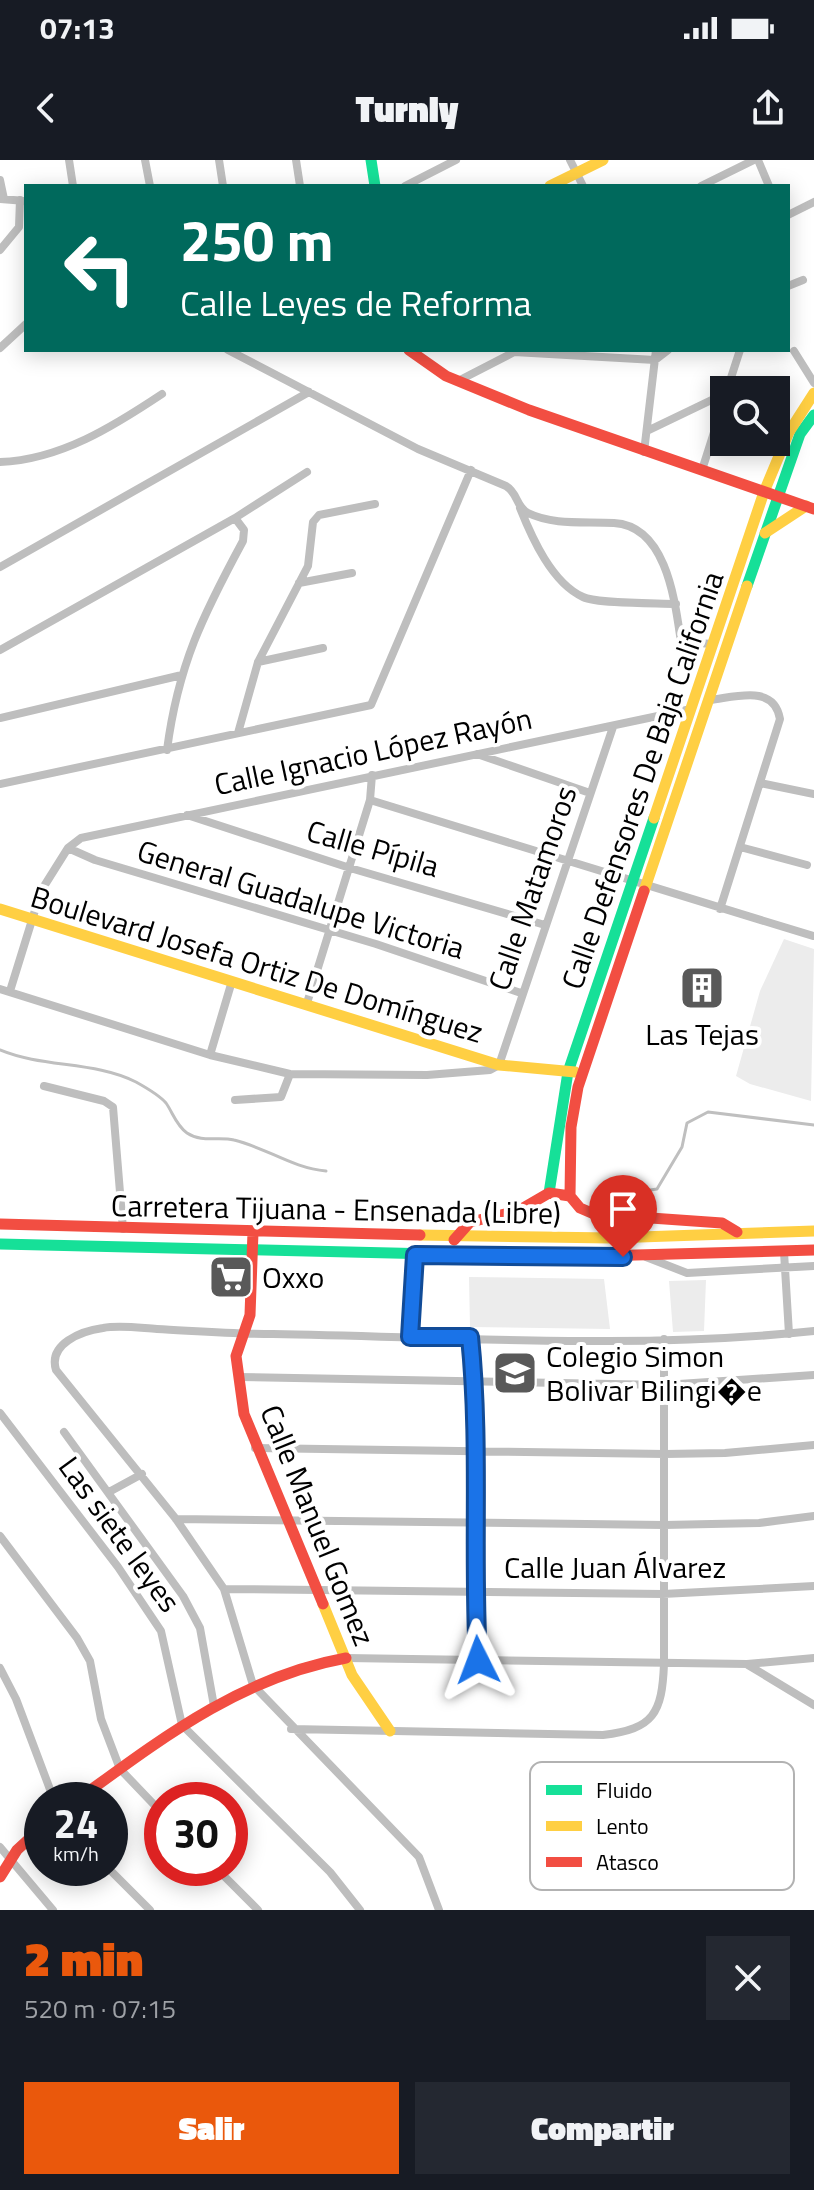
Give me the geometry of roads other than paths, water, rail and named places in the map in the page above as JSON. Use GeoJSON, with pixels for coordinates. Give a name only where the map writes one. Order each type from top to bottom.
{"type":"FeatureCollection","features":[{"type":"Feature","properties":{"kind":"main road"},"geometry":{"type":"LineString","coordinates":[[371,160],[375,184]]}},
{"type":"Feature","properties":{"kind":"main road"},"geometry":{"type":"LineString","coordinates":[[554,184],[603,160]]}},
{"type":"Feature","properties":{"kind":"main road"},"geometry":{"type":"LineString","coordinates":[[411,352],[419,361],[458,381],[542,416],[810,508]]}},
{"type":"Feature","properties":{"kind":"main road","name":"Calle Defensores De Baja California"},"geometry":{"type":"LineString","coordinates":[[549,1193],[568,1072],[764,492],[814,393]]}},
{"type":"Feature","properties":{"kind":"main road","name":"Calle Defensores De Baja California"},"geometry":{"type":"LineString","coordinates":[[570,1196],[571,1127],[583,1072],[710,700],[777,497],[794,433],[814,415]]}},
{"type":"Feature","properties":{"kind":"main road"},"geometry":{"type":"LineString","coordinates":[[764,534],[810,508]]}},
{"type":"Feature","properties":{"kind":"main road"},"geometry":{"type":"LineString","coordinates":[[691,709],[705,714]]}},
{"type":"Feature","properties":{"kind":"main road","name":"Boulevard Josefa Ortiz De Domínguez"},"geometry":{"type":"LineString","coordinates":[[0,909],[499,1065],[583,1072]]}},
{"type":"Feature","properties":{"kind":"main road"},"geometry":{"type":"LineString","coordinates":[[609,951],[622,954]]}},
{"type":"Feature","properties":{"kind":"main road"},"geometry":{"type":"LineString","coordinates":[[367,1254],[379,1245],[446,1245],[454,1242],[455,1236],[470,1222],[518,1211],[549,1193],[570,1196],[580,1208],[594,1214],[722,1223],[734,1227],[737,1232],[737,1238],[728,1244],[678,1245],[665,1252]]}},
{"type":"Feature","properties":{"kind":"main road","name":"Carretera Tijuana - Ensenada (Libre)"},"geometry":{"type":"LineString","coordinates":[[0,1224],[611,1238],[814,1231]]}},
{"type":"Feature","properties":{"kind":"main road","name":"Calle Manuel Gomez"},"geometry":{"type":"LineString","coordinates":[[253,1232],[250,1315],[236,1356],[244,1414],[255,1448],[346,1658],[361,1690],[390,1731]]}},
{"type":"Feature","properties":{"kind":"main road","name":"Carretera Tijuana - Ensenada (Libre)"},"geometry":{"type":"LineString","coordinates":[[0,1244],[415,1255],[642,1255],[814,1250]]}},
{"type":"Feature","properties":{"kind":"main road"},"geometry":{"type":"LineString","coordinates":[[102,1782],[182,1725],[253,1685],[293,1667],[346,1658]]}},
{"type":"Feature","properties":{"kind":"main road"},"geometry":{"type":"LineString","coordinates":[[0,1877],[24,1846]]}},
{"type":"Feature","properties":{"kind":"street"},"geometry":{"type":"LineString","coordinates":[[69,160],[73,184]]}},
{"type":"Feature","properties":{"kind":"street"},"geometry":{"type":"LineString","coordinates":[[145,160],[150,184]]}},
{"type":"Feature","properties":{"kind":"street"},"geometry":{"type":"LineString","coordinates":[[219,160],[223,184]]}},
{"type":"Feature","properties":{"kind":"street"},"geometry":{"type":"LineString","coordinates":[[296,160],[300,184]]}},
{"type":"Feature","properties":{"kind":"street"},"geometry":{"type":"LineString","coordinates":[[409,184],[456,160]]}},
{"type":"Feature","properties":{"kind":"street"},"geometry":{"type":"LineString","coordinates":[[570,160],[582,184]]}},
{"type":"Feature","properties":{"kind":"street"},"geometry":{"type":"LineString","coordinates":[[705,184],[756,160],[768,184]]}},
{"type":"Feature","properties":{"kind":"street"},"geometry":{"type":"LineString","coordinates":[[0,180],[2,199],[23,200],[19,227],[0,250]]}},
{"type":"Feature","properties":{"kind":"street"},"geometry":{"type":"LineString","coordinates":[[790,214],[814,202]]}},
{"type":"Feature","properties":{"kind":"street"},"geometry":{"type":"LineString","coordinates":[[790,285],[803,280]]}},
{"type":"Feature","properties":{"kind":"street"},"geometry":{"type":"LineString","coordinates":[[0,348],[24,326]]}},
{"type":"Feature","properties":{"kind":"street"},"geometry":{"type":"LineString","coordinates":[[794,351],[814,383]]}},
{"type":"Feature","properties":{"kind":"street"},"geometry":{"type":"LineString","coordinates":[[232,352],[418,449],[512,490],[532,538],[560,578],[584,598],[676,604]]}},
{"type":"Feature","properties":{"kind":"street"},"geometry":{"type":"LineString","coordinates":[[458,381],[514,352]]}},
{"type":"Feature","properties":{"kind":"street"},"geometry":{"type":"LineString","coordinates":[[531,352],[655,360],[665,352]]}},
{"type":"Feature","properties":{"kind":"street"},"geometry":{"type":"LineString","coordinates":[[644,452],[656,352]]}},
{"type":"Feature","properties":{"kind":"street"},"geometry":{"type":"LineString","coordinates":[[731,376],[739,352]]}},
{"type":"Feature","properties":{"kind":"street"},"geometry":{"type":"LineString","coordinates":[[0,567],[309,392]]}},
{"type":"Feature","properties":{"kind":"street"},"geometry":{"type":"LineString","coordinates":[[0,462],[50,452],[85,440],[115,426],[162,394]]}},
{"type":"Feature","properties":{"kind":"street"},"geometry":{"type":"LineString","coordinates":[[647,431],[710,400]]}},
{"type":"Feature","properties":{"kind":"street"},"geometry":{"type":"LineString","coordinates":[[702,470],[710,445]]}},
{"type":"Feature","properties":{"kind":"street"},"geometry":{"type":"LineString","coordinates":[[0,784],[371,705],[471,470]]}},
{"type":"Feature","properties":{"kind":"street"},"geometry":{"type":"LineString","coordinates":[[0,650],[235,518],[307,472]]}},
{"type":"Feature","properties":{"kind":"street"},"geometry":{"type":"LineString","coordinates":[[238,733],[258,662],[299,583],[312,550],[315,518],[375,504]]}},
{"type":"Feature","properties":{"kind":"street"},"geometry":{"type":"LineString","coordinates":[[520,507],[537,516],[567,522],[627,525],[646,535],[662,563],[676,604],[681,642],[713,644]]}},
{"type":"Feature","properties":{"kind":"street"},"geometry":{"type":"LineString","coordinates":[[167,750],[182,675],[207,604],[243,541],[244,530],[235,518]]}},
{"type":"Feature","properties":{"kind":"street"},"geometry":{"type":"LineString","coordinates":[[299,583],[352,573]]}},
{"type":"Feature","properties":{"kind":"street"},"geometry":{"type":"LineString","coordinates":[[258,662],[323,648]]}},
{"type":"Feature","properties":{"kind":"street"},"geometry":{"type":"LineString","coordinates":[[0,718],[182,675]]}},
{"type":"Feature","properties":{"kind":"street"},"geometry":{"type":"LineString","coordinates":[[710,700],[755,695],[773,702],[778,710],[778,729],[720,909]]}},
{"type":"Feature","properties":{"kind":"street","name":"Calle Ignacio López Rayón"},"geometry":{"type":"LineString","coordinates":[[68,848],[90,834],[691,709]]}},
{"type":"Feature","properties":{"kind":"street","name":"Calle Matamoros"},"geometry":{"type":"LineString","coordinates":[[499,1065],[613,727]]}},
{"type":"Feature","properties":{"kind":"street"},"geometry":{"type":"LineString","coordinates":[[476,753],[590,793]]}},
{"type":"Feature","properties":{"kind":"street"},"geometry":{"type":"LineString","coordinates":[[307,1003],[370,800],[372,775]]}},
{"type":"Feature","properties":{"kind":"street"},"geometry":{"type":"LineString","coordinates":[[760,783],[814,794]]}},
{"type":"Feature","properties":{"kind":"street"},"geometry":{"type":"LineString","coordinates":[[370,800],[813,936]]}},
{"type":"Feature","properties":{"kind":"street","name":"Calle Pípila"},"geometry":{"type":"LineString","coordinates":[[187,815],[350,868],[545,925]]}},
{"type":"Feature","properties":{"kind":"street"},"geometry":{"type":"LineString","coordinates":[[740,847],[807,865]]}},
{"type":"Feature","properties":{"kind":"street"},"geometry":{"type":"LineString","coordinates":[[68,848],[41,891],[30,918],[23,956],[5,990],[210,1055],[290,1074],[443,1074],[483,1072],[499,1065]]}},
{"type":"Feature","properties":{"kind":"street","name":"General Guadalupe Victoria"},"geometry":{"type":"LineString","coordinates":[[68,848],[95,860],[521,993]]}},
{"type":"Feature","properties":{"kind":"street"},"geometry":{"type":"LineString","coordinates":[[210,1055],[232,981]]}},
{"type":"Feature","properties":{"kind":"street"},"geometry":{"type":"LineString","coordinates":[[235,1100],[281,1097],[290,1074]]}},
{"type":"Feature","properties":{"kind":"street"},"geometry":{"type":"LineString","coordinates":[[44,1086],[104,1101],[113,1107],[123,1229]]}},
{"type":"Feature","properties":{"kind":"street"},"geometry":{"type":"LineString","coordinates":[[784,1252],[789,1334]]}},
{"type":"Feature","properties":{"kind":"street"},"geometry":{"type":"LineString","coordinates":[[410,1337],[415,1255]]}},
{"type":"Feature","properties":{"kind":"street"},"geometry":{"type":"LineString","coordinates":[[642,1255],[687,1273],[814,1266]]}},
{"type":"Feature","properties":{"kind":"street"},"geometry":{"type":"LineString","coordinates":[[439,1910],[419,1857],[291,1729],[253,1685],[224,1589],[142,1474],[56,1370],[53,1359],[56,1351],[71,1339],[102,1328],[562,1341],[730,1339],[814,1331]]}},
{"type":"Feature","properties":{"kind":"street"},"geometry":{"type":"LineString","coordinates":[[470,1337],[475,1380],[474,1591],[478,1660]]}},
{"type":"Feature","properties":{"kind":"street"},"geometry":{"type":"LineString","coordinates":[[291,1729],[603,1735],[630,1731],[655,1713],[663,1693],[664,1664],[664,1339]]}},
{"type":"Feature","properties":{"kind":"street"},"geometry":{"type":"LineString","coordinates":[[238,1377],[664,1385],[814,1375]]}},
{"type":"Feature","properties":{"kind":"street","name":"Las siete leyes"},"geometry":{"type":"LineString","coordinates":[[0,1413],[109,1555],[161,1631],[182,1725]]}},
{"type":"Feature","properties":{"kind":"street"},"geometry":{"type":"LineString","coordinates":[[64,1432],[167,1571],[200,1628],[214,1706]]}},
{"type":"Feature","properties":{"kind":"street"},"geometry":{"type":"LineString","coordinates":[[255,1448],[665,1454],[725,1453],[814,1445]]}},
{"type":"Feature","properties":{"kind":"street"},"geometry":{"type":"LineString","coordinates":[[109,1492],[142,1474]]}},
{"type":"Feature","properties":{"kind":"street"},"geometry":{"type":"LineString","coordinates":[[176,1519],[664,1525],[759,1523],[814,1516]]}},
{"type":"Feature","properties":{"kind":"street"},"geometry":{"type":"LineString","coordinates":[[0,1536],[77,1638],[90,1661],[101,1719],[120,1769],[144,1794]]}},
{"type":"Feature","properties":{"kind":"street","name":"Calle Juan Álvarez"},"geometry":{"type":"LineString","coordinates":[[224,1589],[663,1594],[814,1586]]}},
{"type":"Feature","properties":{"kind":"street"},"geometry":{"type":"LineString","coordinates":[[346,1658],[664,1664],[747,1664],[814,1658]]}},
{"type":"Feature","properties":{"kind":"street"},"geometry":{"type":"LineString","coordinates":[[747,1664],[814,1705]]}},
{"type":"Feature","properties":{"kind":"street"},"geometry":{"type":"LineString","coordinates":[[0,1668],[16,1699],[47,1782]]}},
{"type":"Feature","properties":{"kind":"street"},"geometry":{"type":"LineString","coordinates":[[182,1725],[330,1872],[360,1910]]}},
{"type":"Feature","properties":{"kind":"street"},"geometry":{"type":"LineString","coordinates":[[0,1847],[53,1910]]}},
{"type":"Feature","properties":{"kind":"street"},"geometry":{"type":"LineString","coordinates":[[126,1886],[150,1910]]}},
{"type":"Feature","properties":{"kind":"street"},"geometry":{"type":"LineString","coordinates":[[234,1886],[258,1910]]}},
{"type":"Feature","properties":{"kind":"waterway"},"geometry":{"type":"LineString","coordinates":[[0,1050],[34,1060],[120,1075],[160,1097],[180,1126],[193,1136],[234,1140],[302,1166],[326,1171]]}},
{"type":"Feature","properties":{"kind":"waterway"},"geometry":{"type":"LineString","coordinates":[[598,1198],[657,1189],[682,1147],[687,1123],[708,1112],[814,1125]]}},
{"type":"Feature","properties":{"kind":"place","name":"Las Tejas"},"geometry":{"type":"Point","coordinates":[702,988]}},
{"type":"Feature","properties":{"kind":"place","name":"Oxxo"},"geometry":{"type":"Point","coordinates":[231,1277]}},
{"type":"Feature","properties":{"kind":"place","name":"Colegio Simon Bolivar Bilingi�e"},"geometry":{"type":"Point","coordinates":[515,1373]}}]}
